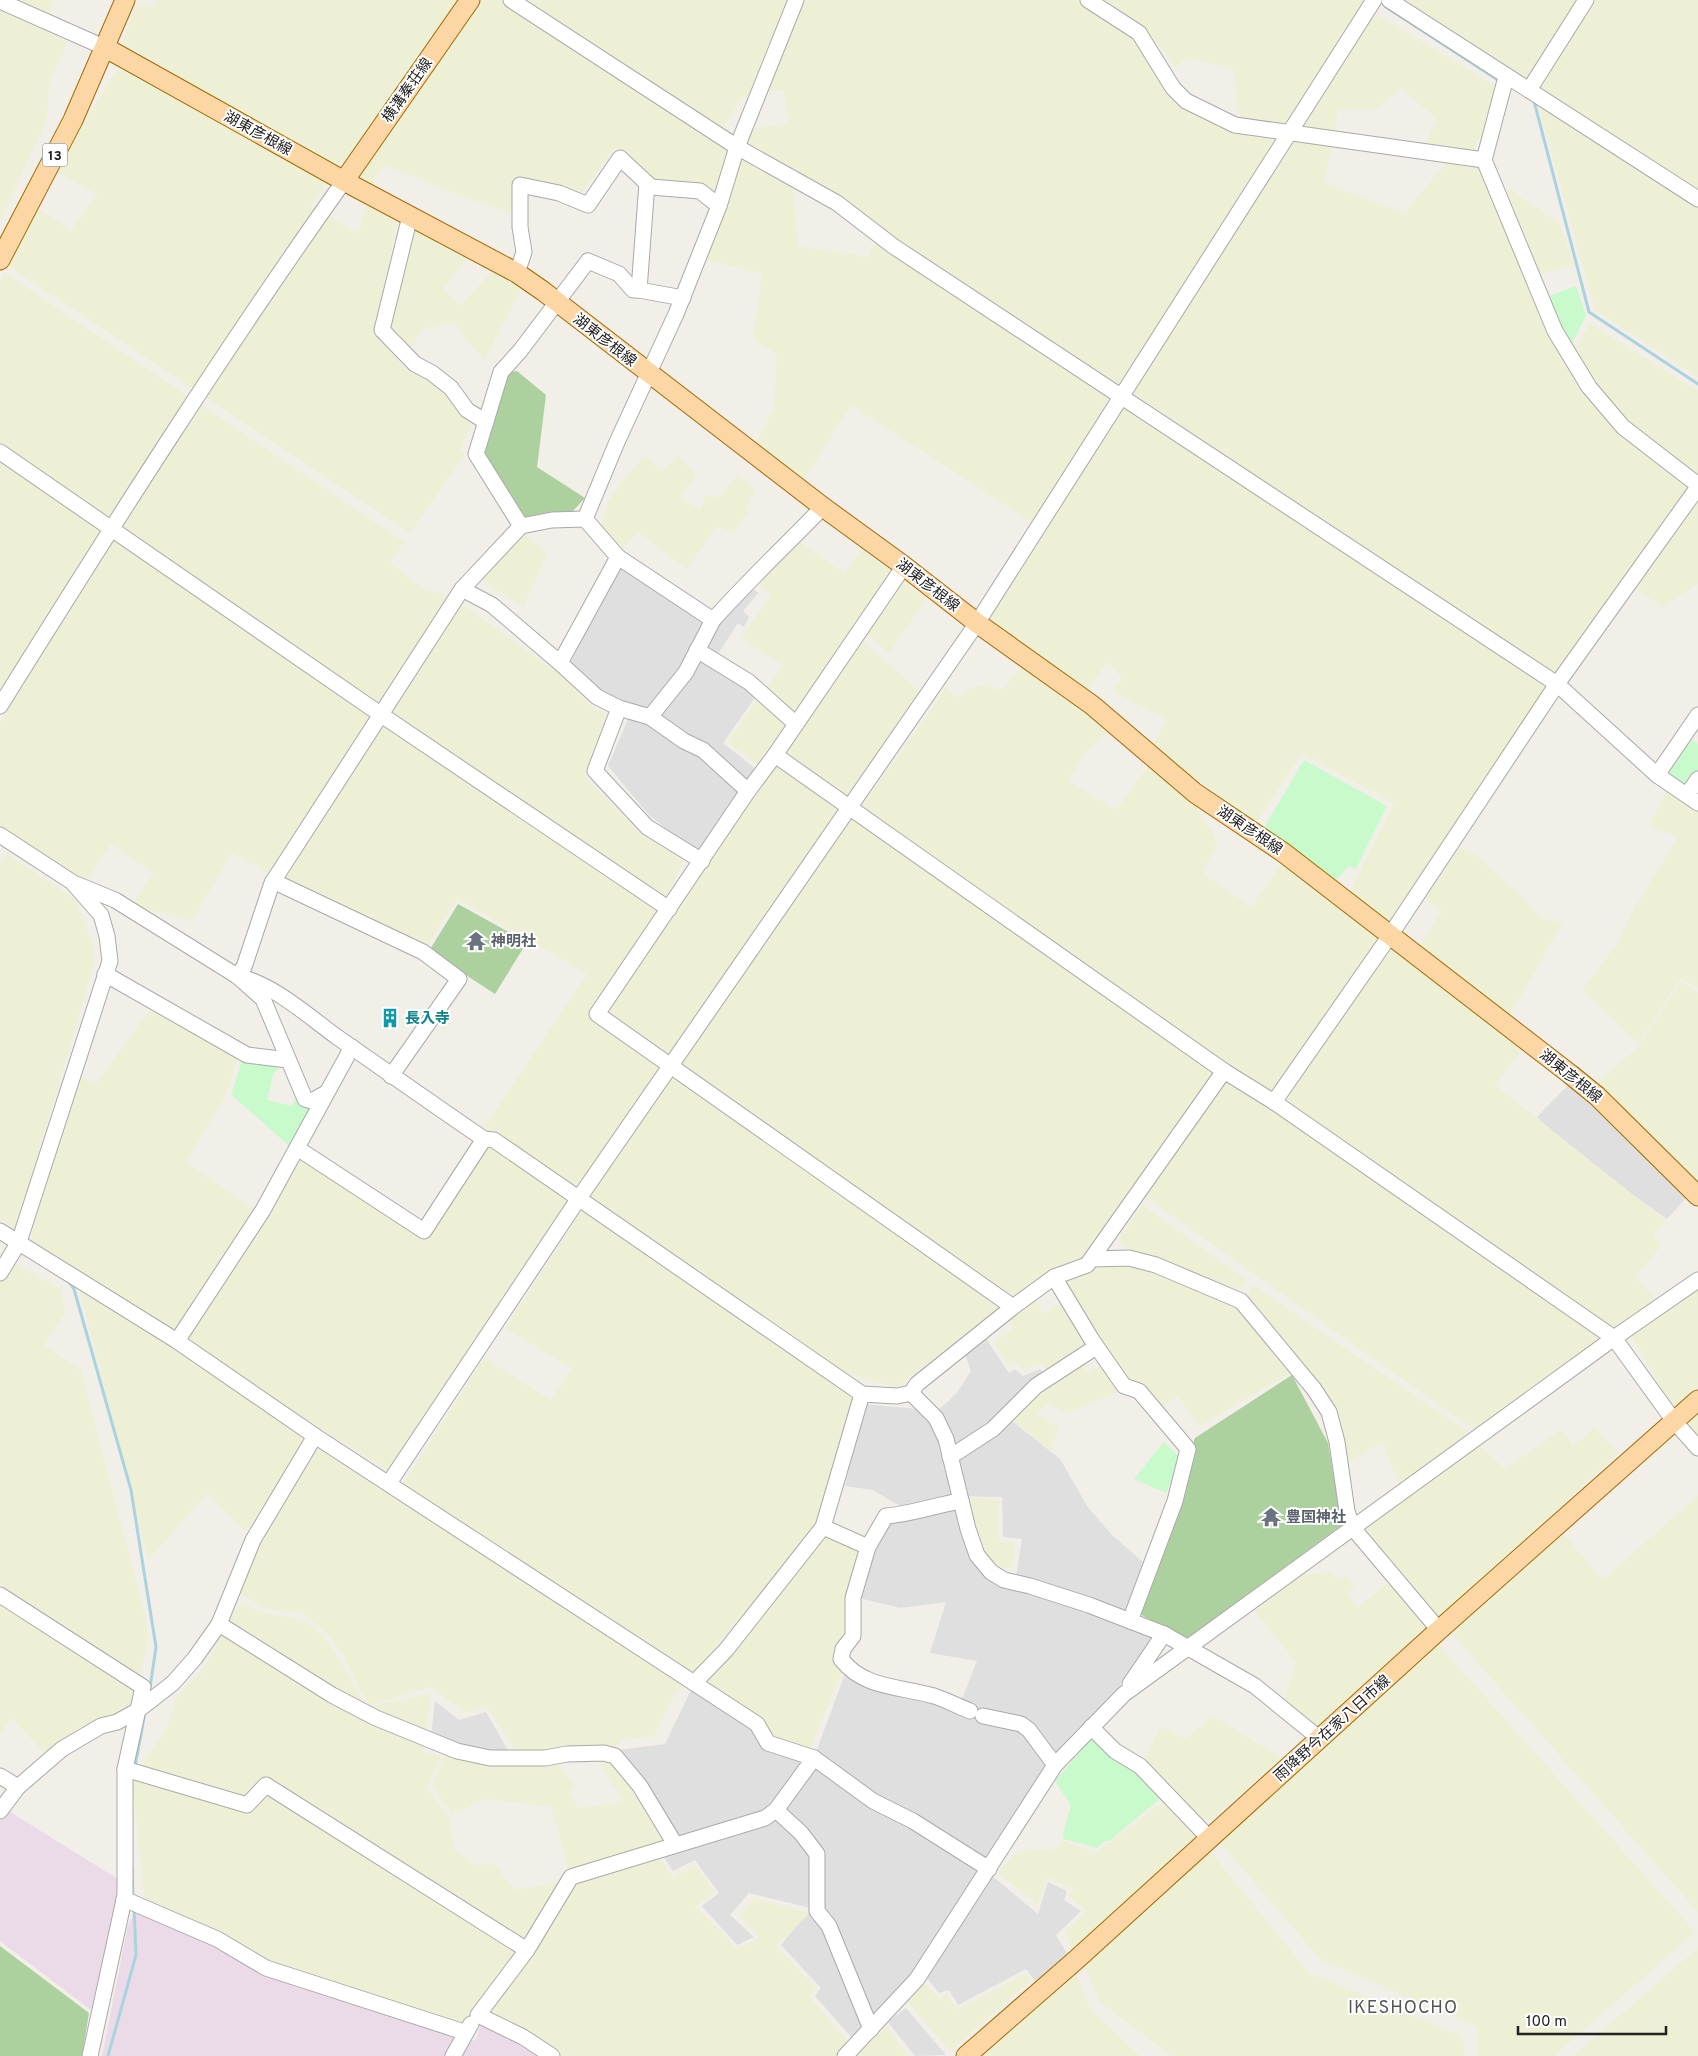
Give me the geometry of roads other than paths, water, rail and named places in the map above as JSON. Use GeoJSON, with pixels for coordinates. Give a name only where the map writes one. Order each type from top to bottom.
{"type":"FeatureCollection","features":[{"type":"Feature","properties":{"kind":"main road","name":"13"},"geometry":{"type":"LineString","coordinates":[[0,260],[73,120],[106,48],[125,0]]}},
{"type":"Feature","properties":{"kind":"main road","name":"横溝秦荘線"},"geometry":{"type":"LineString","coordinates":[[344,181],[470,0]]}},
{"type":"Feature","properties":{"kind":"main road","name":"湖東彦根線"},"geometry":{"type":"LineString","coordinates":[[106,48],[344,181],[517,273],[558,302],[822,508],[904,566],[977,623],[1092,705],[1195,793],[1284,853],[1391,934],[1597,1096],[1698,1196]]}},
{"type":"Feature","properties":{"kind":"main road","name":"雨降野今在家八日市線"},"geometry":{"type":"LineString","coordinates":[[966,2056],[1210,1839],[1439,1630],[1698,1400]]}},
{"type":"Feature","properties":{"kind":"street"},"geometry":{"type":"LineString","coordinates":[[511,0],[737,147],[837,203],[894,246],[1557,684],[1658,776],[1692,799],[1698,779]]}},
{"type":"Feature","properties":{"kind":"street"},"geometry":{"type":"LineString","coordinates":[[585,519],[617,442],[683,298],[719,206],[737,147],[796,0]]}},
{"type":"Feature","properties":{"kind":"street"},"geometry":{"type":"LineString","coordinates":[[1088,0],[1139,33],[1173,88],[1186,101],[1235,125],[1484,160]]}},
{"type":"Feature","properties":{"kind":"street"},"geometry":{"type":"LineString","coordinates":[[389,1483],[579,1198],[977,623],[1374,0]]}},
{"type":"Feature","properties":{"kind":"street"},"geometry":{"type":"LineString","coordinates":[[1389,0],[1698,199]]}},
{"type":"Feature","properties":{"kind":"street"},"geometry":{"type":"LineString","coordinates":[[1529,90],[1586,0]]}},
{"type":"Feature","properties":{"kind":"street"},"geometry":{"type":"LineString","coordinates":[[0,1],[106,48]]}},
{"type":"Feature","properties":{"kind":"street"},"geometry":{"type":"LineString","coordinates":[[1274,1102],[1391,934],[1557,684],[1698,486],[1623,427],[1589,387],[1555,331],[1484,160],[1506,77]]}},
{"type":"Feature","properties":{"kind":"street"},"geometry":{"type":"LineString","coordinates":[[517,273],[524,252],[520,227],[520,185],[560,193],[588,205],[620,158],[652,187],[700,191],[719,206]]}},
{"type":"Feature","properties":{"kind":"street"},"geometry":{"type":"LineString","coordinates":[[0,706],[110,529],[280,271],[344,181]]}},
{"type":"Feature","properties":{"kind":"street"},"geometry":{"type":"LineString","coordinates":[[639,290],[647,182]]}},
{"type":"Feature","properties":{"kind":"street"},"geometry":{"type":"LineString","coordinates":[[410,216],[382,330],[414,364],[432,373],[451,388],[467,410],[486,422]]}},
{"type":"Feature","properties":{"kind":"street"},"geometry":{"type":"LineString","coordinates":[[521,526],[476,454],[501,372],[558,302],[588,261],[619,274],[633,290],[683,298]]}},
{"type":"Feature","properties":{"kind":"street"},"geometry":{"type":"LineString","coordinates":[[0,452],[380,714],[669,909]]}},
{"type":"Feature","properties":{"kind":"street"},"geometry":{"type":"LineString","coordinates":[[650,717],[686,672],[713,620],[744,585],[774,559],[822,508]]}},
{"type":"Feature","properties":{"kind":"street"},"geometry":{"type":"LineString","coordinates":[[237,976],[244,967],[273,881],[462,589],[521,526],[552,520],[585,519]]}},
{"type":"Feature","properties":{"kind":"street"},"geometry":{"type":"LineString","coordinates":[[585,519],[618,557],[713,620]]}},
{"type":"Feature","properties":{"kind":"street"},"geometry":{"type":"LineString","coordinates":[[560,663],[618,557]]}},
{"type":"Feature","properties":{"kind":"street"},"geometry":{"type":"LineString","coordinates":[[904,566],[597,1014],[1012,1307]]}},
{"type":"Feature","properties":{"kind":"street"},"geometry":{"type":"LineString","coordinates":[[462,589],[492,604],[597,697],[619,708],[650,717],[684,741],[703,750],[748,791]]}},
{"type":"Feature","properties":{"kind":"street"},"geometry":{"type":"LineString","coordinates":[[697,650],[749,682],[796,724]]}},
{"type":"Feature","properties":{"kind":"street"},"geometry":{"type":"LineString","coordinates":[[619,708],[595,770],[647,827],[702,862]]}},
{"type":"Feature","properties":{"kind":"street"},"geometry":{"type":"LineString","coordinates":[[1658,776],[1698,715]]}},
{"type":"Feature","properties":{"kind":"street"},"geometry":{"type":"LineString","coordinates":[[775,755],[1224,1071],[1274,1102],[1614,1338],[1674,1421],[1698,1448]]}},
{"type":"Feature","properties":{"kind":"street"},"geometry":{"type":"LineString","coordinates":[[0,835],[72,882],[115,900],[237,976],[263,999],[305,1099],[312,1101],[326,1093]]}},
{"type":"Feature","properties":{"kind":"street"},"geometry":{"type":"LineString","coordinates":[[273,881],[423,952],[458,980],[391,1076]]}},
{"type":"Feature","properties":{"kind":"street"},"geometry":{"type":"LineString","coordinates":[[0,1273],[19,1242],[110,961],[107,936],[101,915],[72,882]]}},
{"type":"Feature","properties":{"kind":"street"},"geometry":{"type":"LineString","coordinates":[[105,974],[247,1055],[288,1060]]}},
{"type":"Feature","properties":{"kind":"street"},"geometry":{"type":"LineString","coordinates":[[237,976],[254,980],[484,1139],[494,1140],[862,1394],[897,1396],[911,1393],[917,1384],[1012,1307],[1054,1278],[1086,1265],[1093,1259],[1224,1071]]}},
{"type":"Feature","properties":{"kind":"street"},"geometry":{"type":"LineString","coordinates":[[177,1341],[263,1210],[352,1047]]}},
{"type":"Feature","properties":{"kind":"street"},"geometry":{"type":"LineString","coordinates":[[297,1148],[424,1232],[484,1139]]}},
{"type":"Feature","properties":{"kind":"street"},"geometry":{"type":"LineString","coordinates":[[0,1231],[177,1341],[315,1436],[757,1724],[768,1743],[814,1758],[873,1801],[913,1821],[990,1869]]}},
{"type":"Feature","properties":{"kind":"street"},"geometry":{"type":"LineString","coordinates":[[1093,1259],[1129,1258],[1156,1265],[1241,1302],[1314,1389],[1329,1412],[1352,1527],[1439,1630]]}},
{"type":"Feature","properties":{"kind":"street"},"geometry":{"type":"LineString","coordinates":[[1054,1278],[1096,1347],[1124,1386],[1139,1391],[1188,1449],[1175,1501],[1130,1621]]}},
{"type":"Feature","properties":{"kind":"street"},"geometry":{"type":"LineString","coordinates":[[847,2055],[917,1979],[990,1869],[1055,1765],[1124,1694],[1187,1646],[1614,1338],[1698,1280]]}},
{"type":"Feature","properties":{"kind":"street"},"geometry":{"type":"LineString","coordinates":[[950,1457],[993,1429],[1036,1386],[1096,1347]]}},
{"type":"Feature","properties":{"kind":"street"},"geometry":{"type":"LineString","coordinates":[[911,1393],[936,1418],[946,1439],[961,1501],[977,1555],[992,1572],[1004,1580],[1030,1586],[1164,1634],[1256,1686],[1320,1739]]}},
{"type":"Feature","properties":{"kind":"street"},"geometry":{"type":"LineString","coordinates":[[694,1683],[726,1650],[823,1527],[862,1394]]}},
{"type":"Feature","properties":{"kind":"street"},"geometry":{"type":"LineString","coordinates":[[0,1811],[18,1787],[62,1749],[101,1726],[117,1722],[137,1711],[174,1683],[196,1658],[219,1624],[253,1540],[315,1436]]}},
{"type":"Feature","properties":{"kind":"street"},"geometry":{"type":"LineString","coordinates":[[961,1501],[937,1505],[910,1514],[886,1516],[868,1547],[853,1598],[853,1636],[843,1649],[841,1659],[847,1667],[871,1683],[934,1696],[976,1714],[1021,1724],[1029,1730],[1055,1765]]}},
{"type":"Feature","properties":{"kind":"street"},"geometry":{"type":"LineString","coordinates":[[823,1527],[868,1547]]}},
{"type":"Feature","properties":{"kind":"street"},"geometry":{"type":"LineString","coordinates":[[0,1595],[142,1687],[137,1711],[130,1771],[124,1899],[90,2056]]}},
{"type":"Feature","properties":{"kind":"street"},"geometry":{"type":"LineString","coordinates":[[219,1624],[332,1695],[376,1718],[432,1743],[490,1758],[545,1758],[567,1754],[604,1753],[615,1756],[640,1786],[675,1844]]}},
{"type":"Feature","properties":{"kind":"street"},"geometry":{"type":"LineString","coordinates":[[1124,1694],[1164,1634]]}},
{"type":"Feature","properties":{"kind":"street"},"geometry":{"type":"LineString","coordinates":[[1091,1727],[1115,1751],[1140,1766],[1210,1839]]}},
{"type":"Feature","properties":{"kind":"street"},"geometry":{"type":"LineString","coordinates":[[453,2056],[464,2032],[527,1950],[571,1877],[765,1818],[776,1810],[814,1758]]}},
{"type":"Feature","properties":{"kind":"street"},"geometry":{"type":"LineString","coordinates":[[130,1771],[247,1805],[266,1785],[527,1950]]}},
{"type":"Feature","properties":{"kind":"street"},"geometry":{"type":"LineString","coordinates":[[0,1776],[18,1787]]}},
{"type":"Feature","properties":{"kind":"street"},"geometry":{"type":"LineString","coordinates":[[776,1810],[801,1833],[817,1854],[817,1911],[829,1926],[871,2029]]}},
{"type":"Feature","properties":{"kind":"street"},"geometry":{"type":"LineString","coordinates":[[124,1899],[217,1939],[266,1968],[464,2032]]}},
{"type":"Feature","properties":{"kind":"street"},"geometry":{"type":"LineString","coordinates":[[478,2015],[523,2037],[552,2056]]}},
{"type":"Feature","properties":{"kind":"waterway"},"geometry":{"type":"LineString","coordinates":[[1384,3],[1386,7],[1501,82]]}},
{"type":"Feature","properties":{"kind":"waterway"},"geometry":{"type":"LineString","coordinates":[[1534,101],[1589,312],[1698,384]]}},
{"type":"Feature","properties":{"kind":"waterway"},"geometry":{"type":"LineString","coordinates":[[69,1282],[74,1289],[131,1490],[156,1647],[150,1688]]}},
{"type":"Feature","properties":{"kind":"waterway"},"geometry":{"type":"LineString","coordinates":[[135,1767],[145,1712]]}},
{"type":"Feature","properties":{"kind":"waterway"},"geometry":{"type":"LineString","coordinates":[[132,1868],[133,1897]]}},
{"type":"Feature","properties":{"kind":"waterway"},"geometry":{"type":"LineString","coordinates":[[108,2056],[136,1955],[134,1908]]}},
{"type":"Feature","properties":{"kind":"place","name":"神明社"},"geometry":{"type":"Point","coordinates":[476,941]}},
{"type":"Feature","properties":{"kind":"place","name":"長入寺"},"geometry":{"type":"Point","coordinates":[390,1018]}},
{"type":"Feature","properties":{"kind":"place","name":"豊国神社"},"geometry":{"type":"Point","coordinates":[1271,1517]}},
{"type":"Feature","properties":{"kind":"district","name":"IKESHOCHO"},"geometry":{"type":"Point","coordinates":[1403,2007]}}]}
